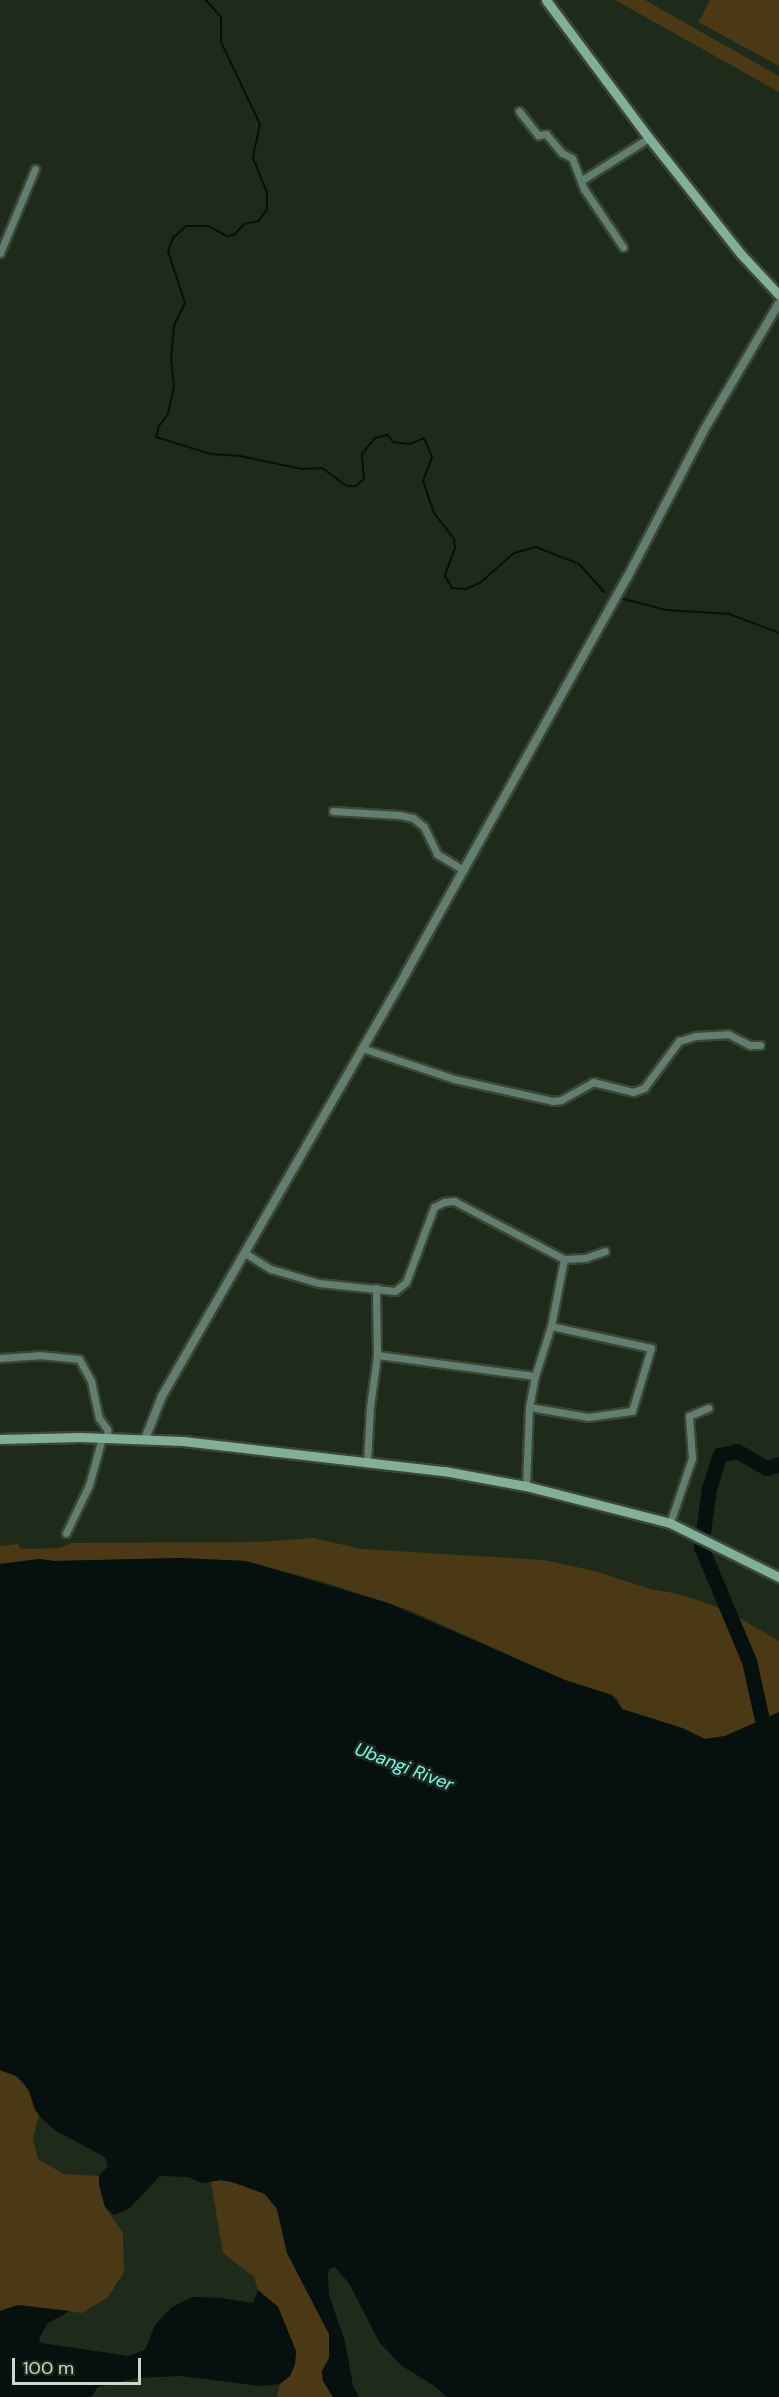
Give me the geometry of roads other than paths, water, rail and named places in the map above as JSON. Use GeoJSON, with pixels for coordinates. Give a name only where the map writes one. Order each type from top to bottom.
{"type":"FeatureCollection","features":[{"type":"Feature","properties":{"kind":"main road"},"geometry":{"type":"LineString","coordinates":[[546,0],[649,138],[740,253],[779,295]]}},
{"type":"Feature","properties":{"kind":"main road"},"geometry":{"type":"LineString","coordinates":[[0,1439],[145,1439],[367,1462],[526,1486],[673,1524],[779,1577]]}},
{"type":"Feature","properties":{"kind":"street"},"geometry":{"type":"LineString","coordinates":[[519,111],[538,135],[546,134],[562,153],[572,158],[584,189],[623,247]]}},
{"type":"Feature","properties":{"kind":"street"},"geometry":{"type":"LineString","coordinates":[[582,180],[649,138]]}},
{"type":"Feature","properties":{"kind":"street"},"geometry":{"type":"LineString","coordinates":[[0,253],[35,169]]}},
{"type":"Feature","properties":{"kind":"street"},"geometry":{"type":"LineString","coordinates":[[145,1439],[162,1396],[464,870],[627,578],[704,430],[779,303]]}},
{"type":"Feature","properties":{"kind":"street"},"geometry":{"type":"LineString","coordinates":[[333,811],[413,818],[424,827],[437,854],[464,870]]}},
{"type":"Feature","properties":{"kind":"street"},"geometry":{"type":"LineString","coordinates":[[362,1048],[454,1079],[553,1101],[561,1100],[593,1082],[633,1092],[644,1089],[679,1041],[695,1036],[728,1034],[750,1045],[760,1045]]}},
{"type":"Feature","properties":{"kind":"street"},"geometry":{"type":"LineString","coordinates":[[245,1253],[271,1269],[318,1283],[395,1291],[406,1282],[434,1207],[444,1202],[454,1201],[564,1259],[585,1258],[604,1251]]}},
{"type":"Feature","properties":{"kind":"street"},"geometry":{"type":"LineString","coordinates":[[526,1486],[530,1407],[535,1376],[551,1326],[564,1259]]}},
{"type":"Feature","properties":{"kind":"street"},"geometry":{"type":"LineString","coordinates":[[367,1462],[370,1407],[377,1355],[376,1288]]}},
{"type":"Feature","properties":{"kind":"street"},"geometry":{"type":"LineString","coordinates":[[530,1407],[588,1417],[632,1411],[651,1348],[551,1326]]}},
{"type":"Feature","properties":{"kind":"street"},"geometry":{"type":"LineString","coordinates":[[0,1358],[39,1355],[79,1359],[91,1381],[99,1418],[107,1429],[89,1485],[66,1533]]}},
{"type":"Feature","properties":{"kind":"street"},"geometry":{"type":"LineString","coordinates":[[377,1355],[535,1376]]}},
{"type":"Feature","properties":{"kind":"street"},"geometry":{"type":"LineString","coordinates":[[673,1524],[692,1458],[689,1416],[708,1408]]}},
{"type":"Feature","properties":{"kind":"water","name":"Ubangi River"},"geometry":{"type":"Polygon","coordinates":[[[179,1558],[246,1561],[388,1603],[565,1680],[612,1695],[622,1709],[682,1728],[705,1739],[725,1736],[779,1712],[779,2397],[446,2397],[436,2387],[402,2366],[379,2342],[350,2285],[335,2267],[330,2268],[328,2273],[329,2295],[345,2341],[353,2386],[359,2397],[333,2397],[323,2381],[322,2371],[329,2358],[329,2334],[287,2253],[277,2209],[265,2194],[221,2180],[202,2183],[188,2177],[160,2176],[130,2208],[114,2215],[105,2207],[99,2185],[99,2176],[108,2166],[105,2157],[56,2131],[35,2110],[29,2091],[23,2082],[16,2076],[0,2070],[0,1564],[39,1559],[55,1561],[179,1558]]]}},
{"type":"Feature","properties":{"kind":"water"},"geometry":{"type":"Polygon","coordinates":[[[258,2290],[278,2307],[296,2351],[295,2364],[290,2376],[280,2384],[259,2386],[181,2376],[137,2378],[98,2387],[91,2397],[0,2397],[0,2311],[18,2305],[70,2311],[48,2323],[39,2338],[41,2343],[129,2356],[145,2350],[155,2325],[172,2307],[192,2297],[221,2298],[253,2303],[258,2290]]]}},
{"type":"Feature","properties":{"kind":"waterway"},"geometry":{"type":"LineString","coordinates":[[206,0],[221,17],[221,42],[260,124],[253,158],[267,192],[267,209],[259,221],[244,224],[234,235],[227,236],[208,226],[186,226],[173,238],[168,251],[185,303],[174,326],[171,358],[174,387],[168,414],[159,426],[156,437],[211,454],[240,456],[302,469],[322,468],[347,486],[356,486],[364,479],[362,454],[375,438],[388,435],[393,442],[410,444],[424,438],[432,457],[423,481],[434,513],[454,539],[455,548],[445,576],[452,588],[466,589],[481,582],[514,553],[536,547],[579,564],[604,592]]}},
{"type":"Feature","properties":{"kind":"waterway"},"geometry":{"type":"LineString","coordinates":[[620,598],[666,610],[729,614],[779,633]]}},
{"type":"Feature","properties":{"kind":"waterway"},"geometry":{"type":"LineString","coordinates":[[766,1738],[749,1661],[701,1547],[709,1488],[720,1455],[737,1451],[767,1468],[779,1464]]}}]}
